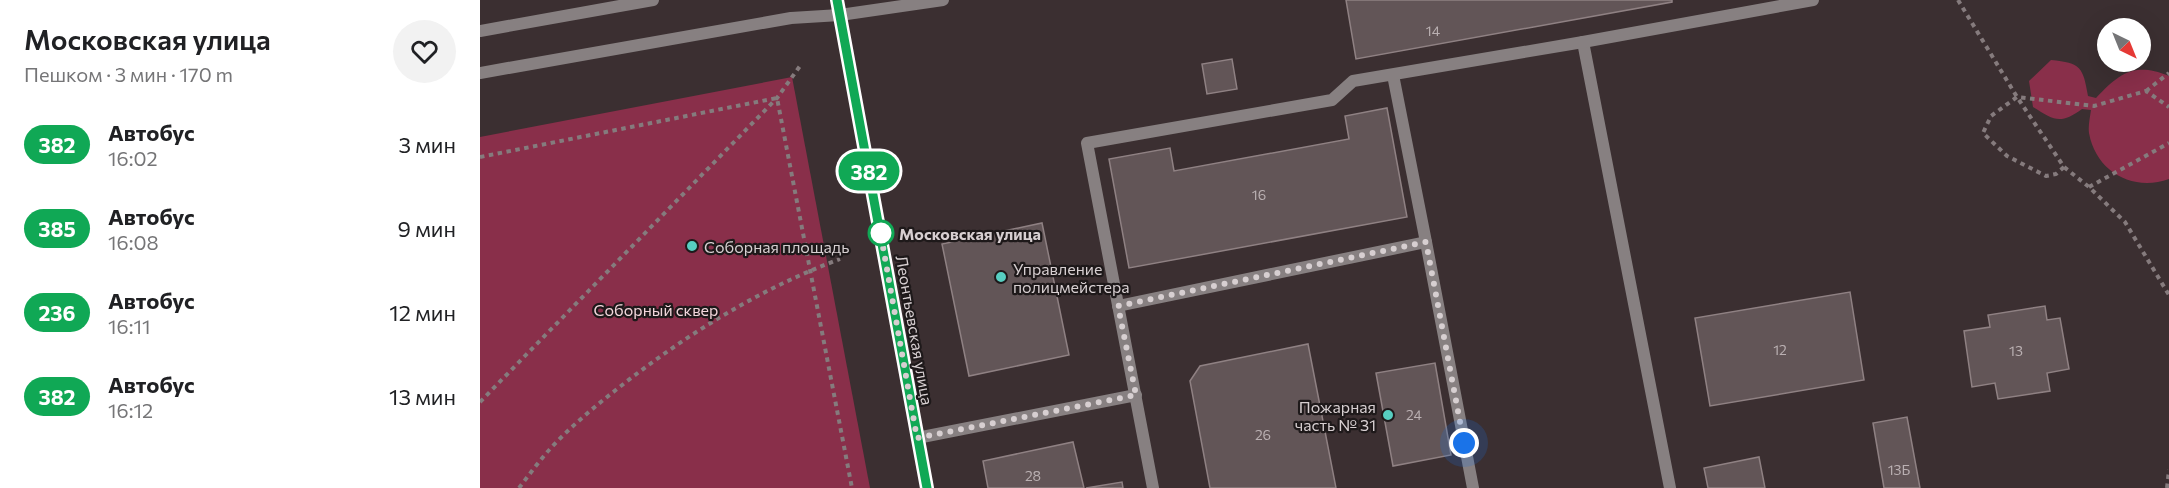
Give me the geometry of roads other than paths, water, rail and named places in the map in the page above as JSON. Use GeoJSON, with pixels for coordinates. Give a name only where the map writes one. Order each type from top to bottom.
{"type":"FeatureCollection","features":[{"type":"Feature","properties":{"kind":"street"},"geometry":{"type":"LineString","coordinates":[[480,31],[653,0]]}},
{"type":"Feature","properties":{"kind":"street","name":"Леонтьевская улица"},"geometry":{"type":"LineString","coordinates":[[837,0],[927,488]]}},
{"type":"Feature","properties":{"kind":"street"},"geometry":{"type":"LineString","coordinates":[[480,73],[791,18],[840,15],[943,0]]}},
{"type":"Feature","properties":{"kind":"street"},"geometry":{"type":"LineString","coordinates":[[1735,0],[1737,13]]}},
{"type":"Feature","properties":{"kind":"street"},"geometry":{"type":"LineString","coordinates":[[1153,488],[1087,144],[1332,100],[1353,81],[1813,0]]}},
{"type":"Feature","properties":{"kind":"street"},"geometry":{"type":"LineString","coordinates":[[1583,42],[1670,488]]}},
{"type":"Feature","properties":{"kind":"street"},"geometry":{"type":"LineString","coordinates":[[1393,75],[1473,488]]}},
{"type":"Feature","properties":{"kind":"street"},"geometry":{"type":"LineString","coordinates":[[1118,306],[1426,242]]}},
{"type":"Feature","properties":{"kind":"street"},"geometry":{"type":"LineString","coordinates":[[917,438],[1136,395]]}},
{"type":"Feature","properties":{"kind":"place","name":"Московская улица"},"geometry":{"type":"Point","coordinates":[881,233]}},
{"type":"Feature","properties":{"kind":"place","name":"Соборная площадь"},"geometry":{"type":"Point","coordinates":[692,246]}},
{"type":"Feature","properties":{"kind":"place","name":"Управление полицмейстера"},"geometry":{"type":"Point","coordinates":[1001,277]}},
{"type":"Feature","properties":{"kind":"place","name":"Пожарная часть № 31"},"geometry":{"type":"Point","coordinates":[1388,415]}},
{"type":"Feature","properties":{"kind":"park label","name":"Соборный сквер"},"geometry":{"type":"Point","coordinates":[656,309]}}]}
